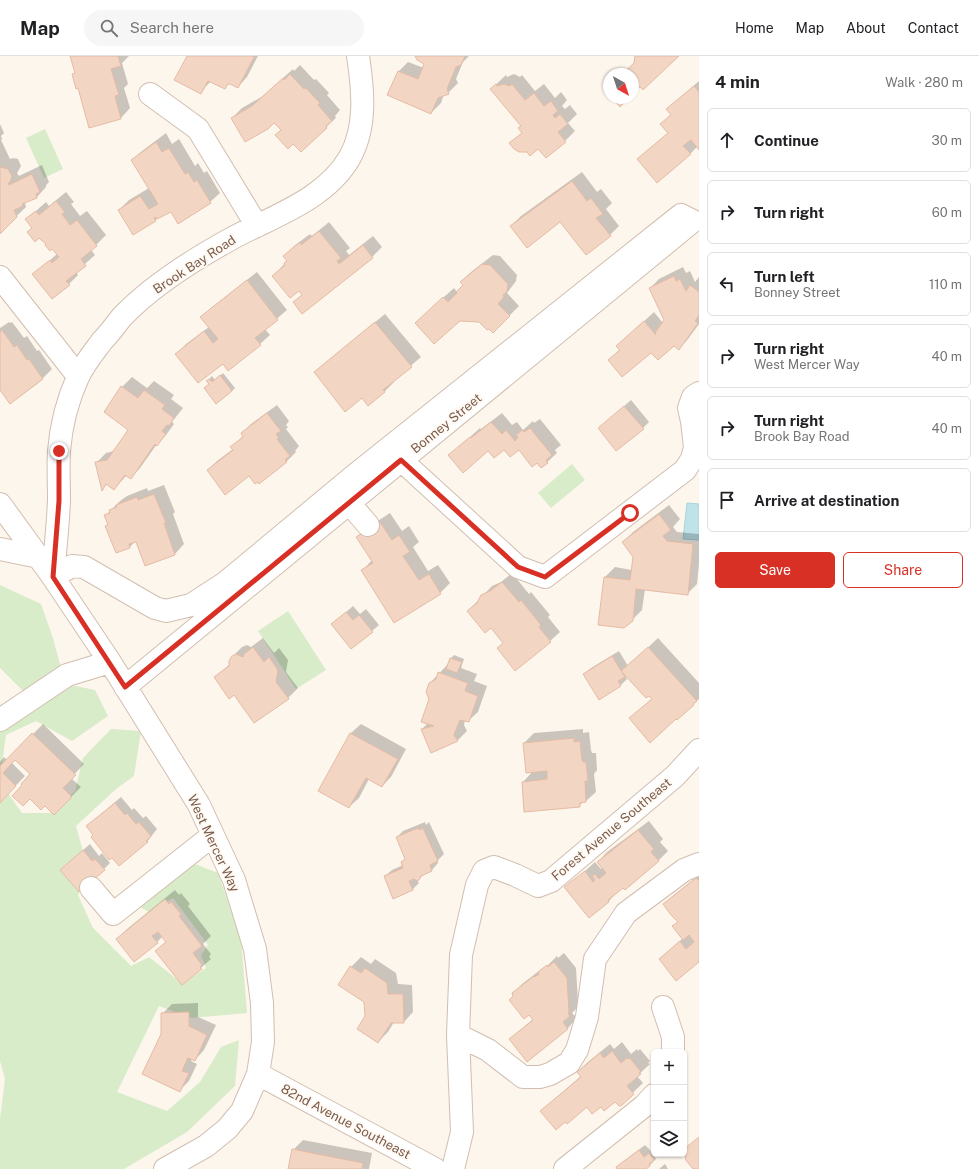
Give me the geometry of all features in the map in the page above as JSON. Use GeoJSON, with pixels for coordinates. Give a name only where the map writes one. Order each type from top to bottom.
{"type":"FeatureCollection","features":[{"type":"Feature","properties":{"kind":"street","name":"Brook Bay Road"},"geometry":{"type":"LineString","coordinates":[[53,577],[59,501],[59,451],[66,411],[78,376],[95,350],[122,318],[150,292],[179,271],[229,240],[298,205],[323,188],[340,172],[351,155],[361,123],[363,104],[358,56]]}},
{"type":"Feature","properties":{"kind":"street"},"geometry":{"type":"LineString","coordinates":[[150,94],[198,129],[257,226]]}},
{"type":"Feature","properties":{"kind":"street","name":"Bonney Street"},"geometry":{"type":"LineString","coordinates":[[53,577],[72,566],[84,567],[156,608],[166,611],[191,605],[225,583],[362,470],[681,215],[693,221],[125,687]]}},
{"type":"Feature","properties":{"kind":"street"},"geometry":{"type":"LineString","coordinates":[[0,277],[78,376]]}},
{"type":"Feature","properties":{"kind":"street"},"geometry":{"type":"LineString","coordinates":[[401,460],[518,567],[545,577],[685,470],[692,460],[696,447],[689,408],[693,397],[699,393]]}},
{"type":"Feature","properties":{"kind":"street"},"geometry":{"type":"LineString","coordinates":[[350,503],[368,525]]}},
{"type":"Feature","properties":{"kind":"street","name":"West Mercer Way"},"geometry":{"type":"LineString","coordinates":[[0,504],[53,577],[110,662],[199,805],[234,880],[254,949],[262,1003],[263,1042],[258,1074],[242,1111],[227,1129],[206,1146],[165,1169]]}},
{"type":"Feature","properties":{"kind":"street"},"geometry":{"type":"LineString","coordinates":[[0,549],[39,557]]}},
{"type":"Feature","properties":{"kind":"street"},"geometry":{"type":"LineString","coordinates":[[0,720],[67,675],[110,662]]}},
{"type":"Feature","properties":{"kind":"street","name":"Forest Avenue Southeast"},"geometry":{"type":"LineString","coordinates":[[453,1169],[462,1132],[458,1035],[461,955],[477,885],[484,871],[494,867],[515,874],[527,882],[538,886],[550,881],[675,776],[699,750]]}},
{"type":"Feature","properties":{"kind":"street"},"geometry":{"type":"LineString","coordinates":[[91,888],[114,914],[213,835]]}},
{"type":"Feature","properties":{"kind":"street"},"geometry":{"type":"LineString","coordinates":[[458,1035],[488,1050],[523,1077],[540,1078],[569,1063],[577,1050],[587,1017],[595,959],[626,913],[684,870],[699,864]]}},
{"type":"Feature","properties":{"kind":"street"},"geometry":{"type":"LineString","coordinates":[[663,1007],[673,1038],[673,1049]]}},
{"type":"Feature","properties":{"kind":"street","name":"82nd Avenue Southeast"},"geometry":{"type":"LineString","coordinates":[[258,1074],[435,1169]]}},
{"type":"Feature","properties":{"kind":"street"},"geometry":{"type":"LineString","coordinates":[[565,1169],[644,1106],[651,1098]]}},
{"type":"Feature","properties":{"kind":"green space"},"geometry":{"type":"Polygon","coordinates":[[[45,129],[63,169],[44,178],[26,138],[45,129]]]}},
{"type":"Feature","properties":{"kind":"green space"},"geometry":{"type":"Polygon","coordinates":[[[572,464],[585,480],[551,508],[538,493],[572,464]]]}},
{"type":"Feature","properties":{"kind":"green space"},"geometry":{"type":"Polygon","coordinates":[[[0,585],[41,604],[53,638],[61,668],[23,691],[0,668],[0,585]]]}},
{"type":"Feature","properties":{"kind":"green space"},"geometry":{"type":"Polygon","coordinates":[[[288,611],[326,670],[296,689],[258,631],[288,611]]]}},
{"type":"Feature","properties":{"kind":"green space"},"geometry":{"type":"Polygon","coordinates":[[[66,684],[95,690],[108,716],[72,741],[36,721],[6,735],[0,779],[0,730],[66,684]]]}},
{"type":"Feature","properties":{"kind":"green space"},"geometry":{"type":"Polygon","coordinates":[[[111,729],[141,731],[134,776],[116,789],[76,826],[89,873],[78,895],[93,928],[131,966],[149,957],[183,984],[206,968],[201,955],[208,945],[173,898],[149,912],[138,906],[160,888],[195,864],[218,873],[241,939],[247,1013],[191,1018],[159,1006],[117,1092],[167,1111],[200,1082],[221,1047],[239,1040],[235,1086],[187,1132],[124,1169],[0,1169],[0,1119],[5,1079],[0,1061],[0,782],[22,813],[50,813],[75,791],[83,758],[111,729]]]}},
{"type":"Feature","properties":{"kind":"water"},"geometry":{"type":"Polygon","coordinates":[[[687,503],[699,504],[699,540],[683,539],[687,503]]]}},
{"type":"Feature","properties":{"kind":"building"},"geometry":{"type":"Polygon","coordinates":[[[70,56],[118,56],[121,66],[111,69],[119,95],[115,96],[121,119],[89,128],[78,88],[76,89],[72,74],[75,73],[70,56]]]}},
{"type":"Feature","properties":{"kind":"building"},"geometry":{"type":"Polygon","coordinates":[[[187,56],[254,57],[238,88],[228,84],[225,89],[208,81],[201,94],[174,80],[187,56]]]}},
{"type":"Feature","properties":{"kind":"building"},"geometry":{"type":"Polygon","coordinates":[[[415,56],[465,56],[461,65],[456,67],[447,89],[449,94],[438,98],[431,114],[387,95],[398,71],[418,79],[424,64],[417,60],[415,56]]]}},
{"type":"Feature","properties":{"kind":"building"},"geometry":{"type":"Polygon","coordinates":[[[635,56],[679,56],[643,90],[639,86],[639,68],[629,68],[634,63],[635,56]]]}},
{"type":"Feature","properties":{"kind":"building"},"geometry":{"type":"Polygon","coordinates":[[[290,74],[320,103],[318,105],[332,121],[326,126],[327,128],[301,152],[293,144],[288,149],[275,135],[281,130],[274,123],[268,129],[245,142],[231,118],[252,106],[283,78],[284,80],[290,74]]]}},
{"type":"Feature","properties":{"kind":"building"},"geometry":{"type":"Polygon","coordinates":[[[496,84],[497,86],[504,84],[510,86],[512,84],[525,100],[534,93],[544,106],[551,101],[558,111],[553,115],[555,118],[560,114],[568,124],[558,132],[566,142],[546,158],[538,149],[530,156],[527,152],[519,152],[514,149],[509,143],[522,133],[518,128],[521,126],[490,89],[496,84]]]}},
{"type":"Feature","properties":{"kind":"building"},"geometry":{"type":"Polygon","coordinates":[[[694,86],[699,92],[699,150],[691,140],[683,146],[691,154],[657,183],[637,159],[668,133],[660,124],[671,115],[666,109],[694,86]]]}},
{"type":"Feature","properties":{"kind":"building"},"geometry":{"type":"Polygon","coordinates":[[[156,142],[162,152],[169,148],[185,174],[188,172],[194,182],[197,180],[211,203],[178,224],[171,212],[157,219],[156,217],[154,218],[156,221],[133,235],[118,210],[140,196],[149,209],[158,204],[131,160],[156,142]]]}},
{"type":"Feature","properties":{"kind":"building"},"geometry":{"type":"Polygon","coordinates":[[[0,167],[8,169],[12,176],[10,182],[8,183],[9,185],[32,174],[40,192],[36,194],[37,198],[22,204],[23,206],[14,210],[17,217],[0,234],[0,167]]]}},
{"type":"Feature","properties":{"kind":"building"},"geometry":{"type":"Polygon","coordinates":[[[572,181],[587,201],[591,198],[603,214],[596,218],[611,236],[586,255],[560,222],[527,248],[510,226],[572,181]]]}},
{"type":"Feature","properties":{"kind":"building"},"geometry":{"type":"Polygon","coordinates":[[[56,201],[65,212],[62,214],[70,225],[77,220],[97,246],[81,259],[86,266],[66,281],[70,285],[52,299],[32,274],[50,260],[52,263],[59,257],[52,249],[50,251],[45,245],[46,244],[39,238],[35,242],[27,232],[32,228],[25,219],[36,211],[39,215],[56,201]]]}},
{"type":"Feature","properties":{"kind":"building"},"geometry":{"type":"Polygon","coordinates":[[[319,231],[341,258],[337,261],[339,264],[363,245],[373,258],[302,314],[293,302],[302,295],[299,291],[290,298],[272,276],[285,265],[284,263],[287,261],[283,256],[300,242],[301,245],[319,231]]]}},
{"type":"Feature","properties":{"kind":"building"},"geometry":{"type":"Polygon","coordinates":[[[482,264],[490,265],[508,284],[507,292],[503,295],[504,297],[498,304],[510,316],[493,333],[489,329],[487,330],[479,322],[460,321],[434,344],[415,323],[443,297],[448,302],[463,285],[460,282],[482,264]]]}},
{"type":"Feature","properties":{"kind":"building"},"geometry":{"type":"Polygon","coordinates":[[[674,276],[676,281],[680,279],[686,291],[690,285],[699,292],[699,315],[695,321],[698,323],[679,350],[674,346],[658,360],[651,353],[622,377],[608,360],[620,350],[616,346],[644,321],[656,335],[655,333],[664,320],[649,288],[674,276]]]}},
{"type":"Feature","properties":{"kind":"building"},"geometry":{"type":"Polygon","coordinates":[[[247,280],[278,320],[255,338],[261,345],[228,371],[223,364],[198,383],[175,354],[204,331],[213,343],[218,339],[200,317],[247,280]]]}},
{"type":"Feature","properties":{"kind":"building"},"geometry":{"type":"Polygon","coordinates":[[[375,322],[412,367],[383,390],[385,392],[368,406],[362,398],[345,412],[314,372],[375,322]]]}},
{"type":"Feature","properties":{"kind":"building"},"geometry":{"type":"Polygon","coordinates":[[[2,330],[14,347],[17,345],[27,360],[29,359],[43,379],[10,404],[0,390],[0,332],[2,330]]]}},
{"type":"Feature","properties":{"kind":"building"},"geometry":{"type":"Polygon","coordinates":[[[220,375],[232,391],[216,404],[204,388],[209,384],[206,381],[209,379],[212,382],[220,375]]]}},
{"type":"Feature","properties":{"kind":"building"},"geometry":{"type":"Polygon","coordinates":[[[121,386],[138,398],[144,390],[165,405],[162,409],[174,418],[169,426],[167,425],[162,431],[166,434],[157,446],[155,444],[131,479],[125,475],[114,490],[106,484],[102,491],[95,462],[107,460],[128,430],[104,412],[121,386]]]}},
{"type":"Feature","properties":{"kind":"building"},"geometry":{"type":"Polygon","coordinates":[[[624,406],[644,429],[616,451],[598,428],[624,406]]]}},
{"type":"Feature","properties":{"kind":"building"},"geometry":{"type":"Polygon","coordinates":[[[267,413],[281,431],[276,434],[279,438],[277,439],[290,456],[285,460],[287,462],[259,484],[258,482],[255,484],[249,476],[225,495],[207,470],[233,450],[230,447],[243,437],[241,433],[267,413]]]}},
{"type":"Feature","properties":{"kind":"building"},"geometry":{"type":"Polygon","coordinates":[[[491,422],[502,434],[506,430],[515,441],[518,437],[516,435],[522,430],[524,432],[530,428],[552,455],[546,460],[548,463],[541,468],[537,463],[532,467],[519,450],[510,457],[504,450],[494,458],[488,451],[463,473],[448,455],[491,422]]]}},
{"type":"Feature","properties":{"kind":"building"},"geometry":{"type":"Polygon","coordinates":[[[154,494],[166,523],[164,523],[175,555],[145,566],[136,542],[129,544],[130,548],[116,553],[105,526],[108,525],[104,515],[110,513],[109,510],[117,507],[116,505],[137,497],[138,500],[154,494]]]}},
{"type":"Feature","properties":{"kind":"building"},"geometry":{"type":"Polygon","coordinates":[[[659,514],[671,530],[663,536],[667,541],[693,544],[688,595],[636,589],[633,621],[624,628],[598,625],[604,577],[630,580],[633,557],[622,542],[659,514]]]}},
{"type":"Feature","properties":{"kind":"building"},"geometry":{"type":"Polygon","coordinates":[[[380,522],[392,540],[399,535],[410,552],[403,556],[419,580],[429,574],[441,594],[394,623],[361,570],[373,563],[356,537],[380,522]]]}},
{"type":"Feature","properties":{"kind":"building"},"geometry":{"type":"Polygon","coordinates":[[[502,582],[519,602],[521,600],[541,625],[539,627],[551,642],[515,671],[497,648],[503,643],[491,628],[485,633],[467,611],[477,603],[481,595],[490,591],[502,582]]]}},
{"type":"Feature","properties":{"kind":"building"},"geometry":{"type":"Polygon","coordinates":[[[346,612],[353,620],[359,615],[373,632],[351,649],[331,624],[346,612]]]}},
{"type":"Feature","properties":{"kind":"building"},"geometry":{"type":"Polygon","coordinates":[[[253,647],[264,662],[269,657],[278,670],[276,682],[289,699],[254,723],[234,695],[229,699],[214,677],[229,666],[229,661],[232,656],[236,654],[243,657],[243,655],[253,647]]]}},
{"type":"Feature","properties":{"kind":"building"},"geometry":{"type":"Polygon","coordinates":[[[648,647],[697,701],[650,743],[629,718],[652,699],[649,696],[646,698],[621,671],[648,647]]]}},
{"type":"Feature","properties":{"kind":"building"},"geometry":{"type":"Polygon","coordinates":[[[612,656],[625,677],[618,681],[621,686],[599,700],[583,674],[612,656]]]}},
{"type":"Feature","properties":{"kind":"building"},"geometry":{"type":"Polygon","coordinates":[[[450,658],[462,662],[457,673],[446,669],[450,658]]]}},
{"type":"Feature","properties":{"kind":"building"},"geometry":{"type":"Polygon","coordinates":[[[438,672],[468,683],[465,691],[478,696],[469,722],[460,720],[454,735],[458,741],[431,753],[421,729],[434,726],[421,722],[429,699],[426,692],[429,683],[436,679],[438,672]]]}},
{"type":"Feature","properties":{"kind":"building"},"geometry":{"type":"Polygon","coordinates":[[[32,733],[76,775],[63,788],[72,797],[54,815],[45,806],[41,810],[30,799],[23,806],[12,796],[30,774],[15,760],[3,773],[16,786],[0,803],[0,766],[32,733]]]}},
{"type":"Feature","properties":{"kind":"building"},"geometry":{"type":"Polygon","coordinates":[[[350,733],[398,759],[382,787],[366,778],[349,808],[318,791],[350,733]]]}},
{"type":"Feature","properties":{"kind":"building"},"geometry":{"type":"Polygon","coordinates":[[[574,738],[574,742],[580,741],[582,760],[583,762],[586,762],[588,781],[585,781],[586,802],[580,803],[580,807],[524,812],[522,782],[547,779],[547,771],[526,773],[523,743],[574,738]]]}},
{"type":"Feature","properties":{"kind":"building"},"geometry":{"type":"Polygon","coordinates":[[[115,803],[125,815],[127,813],[136,824],[139,822],[151,836],[146,841],[148,842],[119,866],[112,858],[109,860],[91,837],[93,835],[86,826],[115,803]]]}},
{"type":"Feature","properties":{"kind":"building"},"geometry":{"type":"Polygon","coordinates":[[[418,828],[419,830],[423,828],[438,861],[430,865],[432,871],[421,876],[419,880],[417,881],[414,879],[409,881],[413,890],[393,899],[384,876],[403,868],[401,862],[405,859],[396,837],[418,828]]]}},
{"type":"Feature","properties":{"kind":"building"},"geometry":{"type":"Polygon","coordinates":[[[638,830],[654,849],[651,852],[659,861],[625,890],[623,888],[608,900],[609,902],[589,918],[564,887],[585,871],[593,882],[595,880],[592,876],[595,874],[599,879],[606,873],[597,862],[638,830]]]}},
{"type":"Feature","properties":{"kind":"building"},"geometry":{"type":"Polygon","coordinates":[[[83,850],[92,861],[95,859],[105,870],[79,892],[60,870],[83,850]]]}},
{"type":"Feature","properties":{"kind":"building"},"geometry":{"type":"Polygon","coordinates":[[[696,878],[699,881],[699,962],[676,981],[659,959],[680,941],[686,949],[694,942],[689,935],[683,940],[672,926],[678,922],[663,904],[696,878]]]}},
{"type":"Feature","properties":{"kind":"building"},"geometry":{"type":"Polygon","coordinates":[[[165,899],[169,904],[171,902],[181,914],[179,916],[202,946],[193,953],[202,965],[200,967],[202,969],[182,985],[155,951],[166,942],[158,932],[152,936],[158,943],[134,962],[116,939],[165,899]]]}},
{"type":"Feature","properties":{"kind":"building"},"geometry":{"type":"Polygon","coordinates":[[[554,962],[567,978],[568,1013],[570,1016],[563,1022],[568,1029],[527,1062],[509,1039],[533,1020],[529,1015],[524,1019],[509,1000],[513,996],[512,993],[534,976],[535,977],[539,974],[538,972],[547,965],[548,967],[554,962]]]}},
{"type":"Feature","properties":{"kind":"building"},"geometry":{"type":"Polygon","coordinates":[[[350,966],[361,973],[365,968],[387,983],[388,994],[403,994],[404,1023],[391,1023],[378,1043],[357,1029],[365,1016],[364,1002],[338,985],[350,966]]]}},
{"type":"Feature","properties":{"kind":"building"},"geometry":{"type":"Polygon","coordinates":[[[189,1012],[189,1026],[207,1035],[195,1061],[188,1058],[182,1071],[189,1073],[180,1092],[142,1074],[161,1034],[161,1013],[189,1012]]]}},
{"type":"Feature","properties":{"kind":"building"},"geometry":{"type":"Polygon","coordinates":[[[612,1051],[621,1063],[627,1058],[630,1058],[641,1072],[639,1073],[641,1074],[627,1086],[634,1094],[621,1106],[615,1102],[604,1111],[601,1107],[592,1114],[587,1107],[567,1124],[565,1122],[556,1130],[540,1111],[581,1077],[577,1072],[600,1053],[604,1058],[612,1051]]]}},
{"type":"Feature","properties":{"kind":"building"},"geometry":{"type":"Polygon","coordinates":[[[699,1137],[699,1169],[693,1169],[685,1159],[685,1157],[687,1157],[687,1147],[699,1137]]]}},
{"type":"Feature","properties":{"kind":"building"},"geometry":{"type":"Polygon","coordinates":[[[292,1149],[363,1163],[362,1169],[288,1169],[292,1149]]]}},
{"type":"Feature","properties":{"kind":"building"},"geometry":{"type":"Polygon","coordinates":[[[639,1150],[644,1157],[649,1153],[654,1160],[646,1169],[617,1169],[616,1167],[639,1150]]]}},
{"type":"Feature","properties":{"kind":"route"},"geometry":{"type":"LineString","coordinates":[[59,451],[59,501],[53,577],[125,687],[401,460],[518,567],[545,577],[630,513]]}}]}
